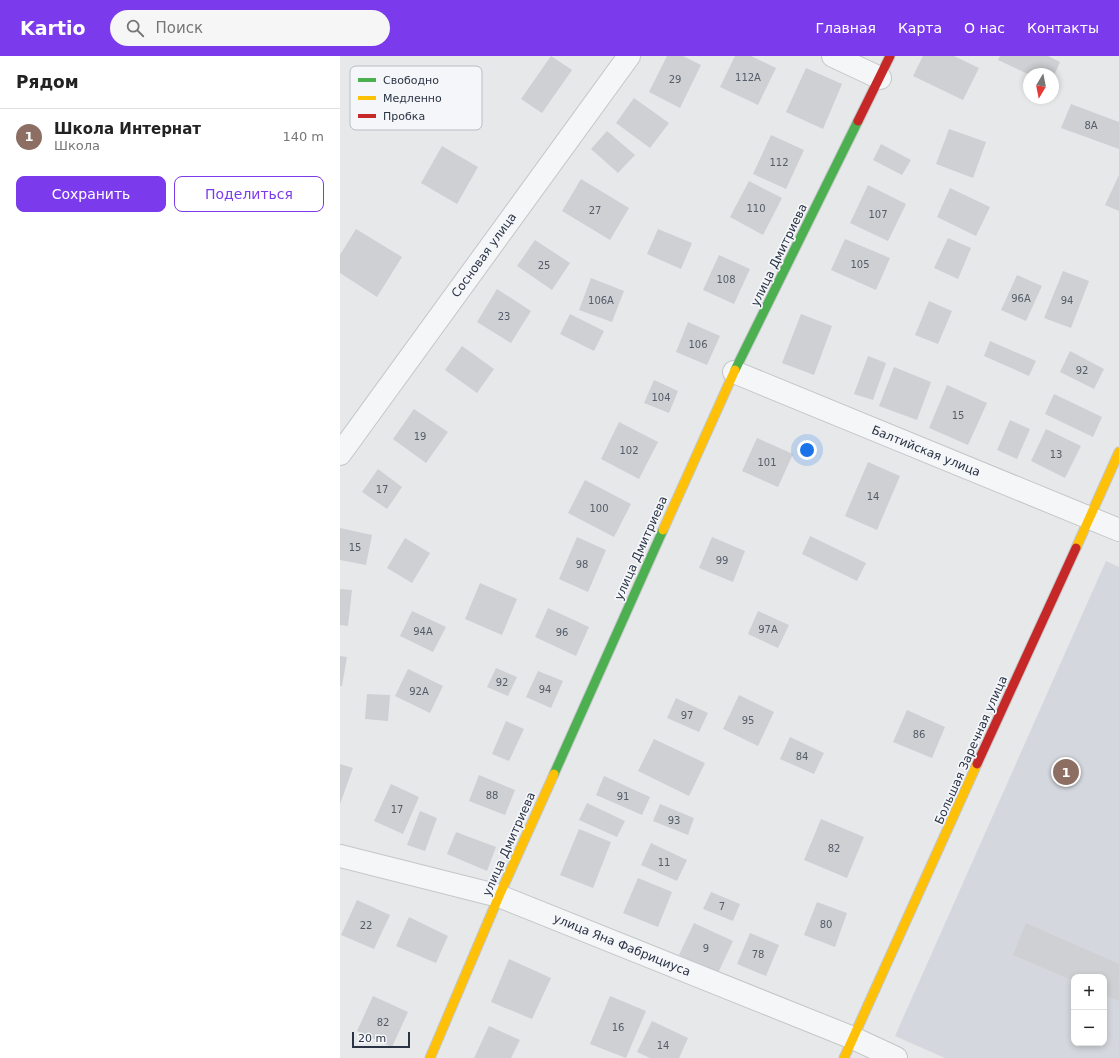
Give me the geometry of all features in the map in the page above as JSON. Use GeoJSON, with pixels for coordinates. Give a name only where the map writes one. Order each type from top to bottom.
{"type":"FeatureCollection","features":[{"type":"Feature","properties":{"kind":"street","name":"Сосновая улица"},"geometry":{"type":"LineString","coordinates":[[340,454],[629,56]]}},
{"type":"Feature","properties":{"kind":"street"},"geometry":{"type":"LineString","coordinates":[[833,56],[880,78]]}},
{"type":"Feature","properties":{"kind":"street","name":"улица Дмитриева"},"geometry":{"type":"LineString","coordinates":[[430,1058],[498,896],[734,372],[890,56]]}},
{"type":"Feature","properties":{"kind":"street","name":"Балтийская улица"},"geometry":{"type":"LineString","coordinates":[[734,372],[1119,530]]}},
{"type":"Feature","properties":{"kind":"street","name":"Большая Заречная улица"},"geometry":{"type":"LineString","coordinates":[[844,1058],[1119,452]]}},
{"type":"Feature","properties":{"kind":"street","name":"улица Яна Фабрициуса"},"geometry":{"type":"LineString","coordinates":[[340,856],[498,896],[853,1038],[896,1058]]}},
{"type":"Feature","properties":{"kind":"shaded area"},"geometry":{"type":"Polygon","coordinates":[[[1106,561],[1119,567],[1119,1058],[945,1058],[895,1036],[1106,561]]]}},
{"type":"Feature","properties":{"kind":"building"},"geometry":{"type":"Polygon","coordinates":[[[551,56],[572,70],[542,113],[521,99],[551,56]]]}},
{"type":"Feature","properties":{"kind":"building"},"geometry":{"type":"Polygon","coordinates":[[[667,56],[683,56],[701,65],[680,108],[649,92],[667,56]]]}},
{"type":"Feature","properties":{"kind":"building"},"geometry":{"type":"Polygon","coordinates":[[[735,56],[751,56],[776,68],[758,105],[720,87],[735,56]]]}},
{"type":"Feature","properties":{"kind":"building"},"geometry":{"type":"Polygon","coordinates":[[[923,56],[954,56],[979,68],[963,100],[913,76],[923,56]]]}},
{"type":"Feature","properties":{"kind":"building"},"geometry":{"type":"Polygon","coordinates":[[[1000,56],[1048,56],[1060,62],[1057,68],[1023,68],[1023,72],[998,60],[1000,56]]]}},
{"type":"Feature","properties":{"kind":"building"},"geometry":{"type":"Polygon","coordinates":[[[806,68],[842,84],[823,129],[786,112],[806,68]]]}},
{"type":"Feature","properties":{"kind":"building"},"geometry":{"type":"Polygon","coordinates":[[[634,98],[669,123],[650,148],[616,123],[634,98]]]}},
{"type":"Feature","properties":{"kind":"building"},"geometry":{"type":"Polygon","coordinates":[[[1071,104],[1119,122],[1119,149],[1061,128],[1071,104]]]}},
{"type":"Feature","properties":{"kind":"building"},"geometry":{"type":"Polygon","coordinates":[[[949,129],[986,142],[973,178],[936,164],[949,129]]]}},
{"type":"Feature","properties":{"kind":"building"},"geometry":{"type":"Polygon","coordinates":[[[607,131],[635,155],[618,173],[591,149],[607,131]]]}},
{"type":"Feature","properties":{"kind":"building"},"geometry":{"type":"Polygon","coordinates":[[[771,135],[804,150],[786,189],[753,174],[771,135]]]}},
{"type":"Feature","properties":{"kind":"building"},"geometry":{"type":"Polygon","coordinates":[[[881,144],[911,160],[902,175],[873,160],[881,144]]]}},
{"type":"Feature","properties":{"kind":"building"},"geometry":{"type":"Polygon","coordinates":[[[442,146],[478,167],[457,204],[421,183],[442,146]]]}},
{"type":"Feature","properties":{"kind":"building"},"geometry":{"type":"Polygon","coordinates":[[[1119,175],[1119,211],[1105,205],[1119,175]]]}},
{"type":"Feature","properties":{"kind":"building"},"geometry":{"type":"Polygon","coordinates":[[[581,179],[629,208],[610,240],[562,211],[581,179]]]}},
{"type":"Feature","properties":{"kind":"building"},"geometry":{"type":"Polygon","coordinates":[[[749,181],[782,198],[763,235],[730,217],[749,181]]]}},
{"type":"Feature","properties":{"kind":"building"},"geometry":{"type":"Polygon","coordinates":[[[868,185],[906,204],[888,241],[850,223],[868,185]]]}},
{"type":"Feature","properties":{"kind":"building"},"geometry":{"type":"Polygon","coordinates":[[[950,188],[990,207],[976,236],[937,217],[950,188]]]}},
{"type":"Feature","properties":{"kind":"building"},"geometry":{"type":"Polygon","coordinates":[[[356,229],[402,257],[377,297],[340,273],[340,255],[356,229]]]}},
{"type":"Feature","properties":{"kind":"building"},"geometry":{"type":"Polygon","coordinates":[[[658,229],[692,243],[681,269],[647,254],[658,229]]]}},
{"type":"Feature","properties":{"kind":"building"},"geometry":{"type":"Polygon","coordinates":[[[948,238],[971,248],[958,279],[934,268],[948,238]]]}},
{"type":"Feature","properties":{"kind":"building"},"geometry":{"type":"Polygon","coordinates":[[[845,239],[890,258],[876,290],[831,270],[845,239]]]}},
{"type":"Feature","properties":{"kind":"building"},"geometry":{"type":"Polygon","coordinates":[[[535,240],[570,263],[552,290],[517,266],[535,240]]]}},
{"type":"Feature","properties":{"kind":"building"},"geometry":{"type":"Polygon","coordinates":[[[719,255],[750,269],[734,304],[703,290],[719,255]]]}},
{"type":"Feature","properties":{"kind":"building"},"geometry":{"type":"Polygon","coordinates":[[[1063,271],[1089,281],[1071,328],[1044,318],[1063,271]]]}},
{"type":"Feature","properties":{"kind":"building"},"geometry":{"type":"Polygon","coordinates":[[[1017,275],[1042,286],[1026,321],[1001,310],[1017,275]]]}},
{"type":"Feature","properties":{"kind":"building"},"geometry":{"type":"Polygon","coordinates":[[[591,278],[624,291],[612,322],[579,310],[591,278]]]}},
{"type":"Feature","properties":{"kind":"building"},"geometry":{"type":"Polygon","coordinates":[[[497,289],[531,311],[511,343],[477,322],[497,289]]]}},
{"type":"Feature","properties":{"kind":"building"},"geometry":{"type":"Polygon","coordinates":[[[929,301],[952,311],[938,344],[915,335],[929,301]]]}},
{"type":"Feature","properties":{"kind":"building"},"geometry":{"type":"Polygon","coordinates":[[[570,314],[604,331],[594,351],[560,334],[570,314]]]}},
{"type":"Feature","properties":{"kind":"building"},"geometry":{"type":"Polygon","coordinates":[[[801,314],[832,326],[814,375],[782,363],[801,314]]]}},
{"type":"Feature","properties":{"kind":"building"},"geometry":{"type":"Polygon","coordinates":[[[688,322],[720,336],[707,365],[676,352],[688,322]]]}},
{"type":"Feature","properties":{"kind":"building"},"geometry":{"type":"Polygon","coordinates":[[[990,341],[1036,361],[1029,376],[984,356],[990,341]]]}},
{"type":"Feature","properties":{"kind":"building"},"geometry":{"type":"Polygon","coordinates":[[[462,346],[494,369],[477,393],[445,370],[462,346]]]}},
{"type":"Feature","properties":{"kind":"building"},"geometry":{"type":"Polygon","coordinates":[[[1070,351],[1104,369],[1094,389],[1060,372],[1070,351]]]}},
{"type":"Feature","properties":{"kind":"building"},"geometry":{"type":"Polygon","coordinates":[[[868,356],[886,363],[873,400],[854,394],[868,356]]]}},
{"type":"Feature","properties":{"kind":"building"},"geometry":{"type":"Polygon","coordinates":[[[894,367],[931,382],[917,420],[879,406],[894,367]]]}},
{"type":"Feature","properties":{"kind":"building"},"geometry":{"type":"Polygon","coordinates":[[[654,380],[678,391],[669,413],[644,403],[654,380]]]}},
{"type":"Feature","properties":{"kind":"building"},"geometry":{"type":"Polygon","coordinates":[[[947,385],[987,403],[968,445],[929,428],[947,385]]]}},
{"type":"Feature","properties":{"kind":"building"},"geometry":{"type":"Polygon","coordinates":[[[1054,394],[1102,417],[1093,437],[1045,414],[1054,394]]]}},
{"type":"Feature","properties":{"kind":"building"},"geometry":{"type":"Polygon","coordinates":[[[414,409],[448,432],[426,463],[393,439],[414,409]]]}},
{"type":"Feature","properties":{"kind":"building"},"geometry":{"type":"Polygon","coordinates":[[[1010,420],[1030,429],[1017,459],[997,450],[1010,420]]]}},
{"type":"Feature","properties":{"kind":"building"},"geometry":{"type":"Polygon","coordinates":[[[619,422],[658,442],[639,479],[601,459],[619,422]]]}},
{"type":"Feature","properties":{"kind":"building"},"geometry":{"type":"Polygon","coordinates":[[[1046,429],[1081,446],[1065,478],[1031,461],[1046,429]]]}},
{"type":"Feature","properties":{"kind":"building"},"geometry":{"type":"Polygon","coordinates":[[[757,438],[793,454],[778,487],[742,471],[757,438]]]}},
{"type":"Feature","properties":{"kind":"building"},"geometry":{"type":"Polygon","coordinates":[[[868,462],[900,476],[877,530],[845,516],[868,462]]]}},
{"type":"Feature","properties":{"kind":"building"},"geometry":{"type":"Polygon","coordinates":[[[378,469],[402,487],[387,509],[362,492],[378,469]]]}},
{"type":"Feature","properties":{"kind":"building"},"geometry":{"type":"Polygon","coordinates":[[[585,480],[631,504],[614,537],[568,513],[585,480]]]}},
{"type":"Feature","properties":{"kind":"building"},"geometry":{"type":"Polygon","coordinates":[[[340,528],[372,535],[366,565],[340,560],[340,528]]]}},
{"type":"Feature","properties":{"kind":"building"},"geometry":{"type":"Polygon","coordinates":[[[810,536],[866,563],[857,581],[802,554],[810,536]]]}},
{"type":"Feature","properties":{"kind":"building"},"geometry":{"type":"Polygon","coordinates":[[[577,537],[606,550],[588,592],[559,579],[577,537]]]}},
{"type":"Feature","properties":{"kind":"building"},"geometry":{"type":"Polygon","coordinates":[[[712,537],[745,551],[733,582],[699,568],[712,537]]]}},
{"type":"Feature","properties":{"kind":"building"},"geometry":{"type":"Polygon","coordinates":[[[405,538],[430,553],[412,583],[387,568],[405,538]]]}},
{"type":"Feature","properties":{"kind":"building"},"geometry":{"type":"Polygon","coordinates":[[[480,583],[517,599],[502,635],[465,619],[480,583]]]}},
{"type":"Feature","properties":{"kind":"building"},"geometry":{"type":"Polygon","coordinates":[[[340,589],[352,590],[348,626],[340,625],[340,589]]]}},
{"type":"Feature","properties":{"kind":"building"},"geometry":{"type":"Polygon","coordinates":[[[548,608],[589,627],[576,656],[535,637],[548,608]]]}},
{"type":"Feature","properties":{"kind":"building"},"geometry":{"type":"Polygon","coordinates":[[[412,611],[446,627],[433,652],[400,636],[412,611]]]}},
{"type":"Feature","properties":{"kind":"building"},"geometry":{"type":"Polygon","coordinates":[[[758,611],[789,625],[778,648],[748,634],[758,611]]]}},
{"type":"Feature","properties":{"kind":"building"},"geometry":{"type":"Polygon","coordinates":[[[340,656],[347,657],[342,686],[340,686],[340,656]]]}},
{"type":"Feature","properties":{"kind":"building"},"geometry":{"type":"Polygon","coordinates":[[[496,668],[517,677],[508,696],[487,687],[496,668]]]}},
{"type":"Feature","properties":{"kind":"building"},"geometry":{"type":"Polygon","coordinates":[[[408,669],[443,686],[430,713],[395,696],[408,669]]]}},
{"type":"Feature","properties":{"kind":"building"},"geometry":{"type":"Polygon","coordinates":[[[538,671],[563,681],[551,708],[526,697],[538,671]]]}},
{"type":"Feature","properties":{"kind":"building"},"geometry":{"type":"Polygon","coordinates":[[[367,694],[390,695],[388,721],[365,719],[367,694]]]}},
{"type":"Feature","properties":{"kind":"building"},"geometry":{"type":"Polygon","coordinates":[[[739,695],[774,712],[758,746],[723,729],[739,695]]]}},
{"type":"Feature","properties":{"kind":"building"},"geometry":{"type":"Polygon","coordinates":[[[676,698],[708,713],[699,732],[667,718],[676,698]]]}},
{"type":"Feature","properties":{"kind":"building"},"geometry":{"type":"Polygon","coordinates":[[[907,710],[945,727],[932,758],[893,742],[907,710]]]}},
{"type":"Feature","properties":{"kind":"building"},"geometry":{"type":"Polygon","coordinates":[[[506,721],[524,729],[509,761],[492,754],[506,721]]]}},
{"type":"Feature","properties":{"kind":"building"},"geometry":{"type":"Polygon","coordinates":[[[790,737],[824,753],[814,774],[780,759],[790,737]]]}},
{"type":"Feature","properties":{"kind":"building"},"geometry":{"type":"Polygon","coordinates":[[[654,739],[705,763],[689,796],[638,771],[654,739]]]}},
{"type":"Feature","properties":{"kind":"building"},"geometry":{"type":"Polygon","coordinates":[[[340,764],[353,768],[340,804],[340,764]]]}},
{"type":"Feature","properties":{"kind":"building"},"geometry":{"type":"Polygon","coordinates":[[[479,775],[515,790],[505,815],[469,801],[479,775]]]}},
{"type":"Feature","properties":{"kind":"building"},"geometry":{"type":"Polygon","coordinates":[[[604,776],[650,797],[642,815],[596,795],[604,776]]]}},
{"type":"Feature","properties":{"kind":"building"},"geometry":{"type":"Polygon","coordinates":[[[391,784],[419,797],[403,834],[374,821],[391,784]]]}},
{"type":"Feature","properties":{"kind":"building"},"geometry":{"type":"Polygon","coordinates":[[[587,803],[625,821],[617,837],[579,820],[587,803]]]}},
{"type":"Feature","properties":{"kind":"building"},"geometry":{"type":"Polygon","coordinates":[[[660,804],[694,818],[688,835],[653,821],[660,804]]]}},
{"type":"Feature","properties":{"kind":"building"},"geometry":{"type":"Polygon","coordinates":[[[420,811],[437,818],[425,851],[407,845],[420,811]]]}},
{"type":"Feature","properties":{"kind":"building"},"geometry":{"type":"Polygon","coordinates":[[[821,819],[864,837],[847,878],[804,860],[821,819]]]}},
{"type":"Feature","properties":{"kind":"building"},"geometry":{"type":"Polygon","coordinates":[[[579,829],[611,842],[593,888],[560,875],[579,829]]]}},
{"type":"Feature","properties":{"kind":"building"},"geometry":{"type":"Polygon","coordinates":[[[456,832],[496,847],[487,871],[447,854],[456,832]]]}},
{"type":"Feature","properties":{"kind":"building"},"geometry":{"type":"Polygon","coordinates":[[[651,843],[687,860],[677,881],[641,865],[651,843]]]}},
{"type":"Feature","properties":{"kind":"building"},"geometry":{"type":"Polygon","coordinates":[[[638,878],[672,892],[658,927],[623,913],[638,878]]]}},
{"type":"Feature","properties":{"kind":"building"},"geometry":{"type":"Polygon","coordinates":[[[711,892],[740,904],[733,921],[703,909],[711,892]]]}},
{"type":"Feature","properties":{"kind":"building"},"geometry":{"type":"Polygon","coordinates":[[[357,900],[390,915],[374,949],[341,935],[357,900]]]}},
{"type":"Feature","properties":{"kind":"building"},"geometry":{"type":"Polygon","coordinates":[[[817,902],[847,913],[835,947],[804,935],[817,902]]]}},
{"type":"Feature","properties":{"kind":"building"},"geometry":{"type":"Polygon","coordinates":[[[409,917],[448,936],[436,963],[396,946],[409,917]]]}},
{"type":"Feature","properties":{"kind":"building"},"geometry":{"type":"Polygon","coordinates":[[[694,923],[733,941],[718,973],[679,955],[694,923]]]}},
{"type":"Feature","properties":{"kind":"building"},"geometry":{"type":"Polygon","coordinates":[[[1026,923],[1119,964],[1119,1001],[1107,996],[1107,974],[1071,974],[1071,980],[1013,955],[1026,923]]]}},
{"type":"Feature","properties":{"kind":"building"},"geometry":{"type":"Polygon","coordinates":[[[750,933],[779,945],[766,976],[737,964],[750,933]]]}},
{"type":"Feature","properties":{"kind":"building"},"geometry":{"type":"Polygon","coordinates":[[[509,959],[551,978],[532,1019],[491,1002],[509,959]]]}},
{"type":"Feature","properties":{"kind":"building"},"geometry":{"type":"Polygon","coordinates":[[[373,996],[408,1012],[392,1047],[357,1031],[373,996]]]}},
{"type":"Feature","properties":{"kind":"building"},"geometry":{"type":"Polygon","coordinates":[[[610,996],[646,1011],[626,1058],[590,1044],[610,996]]]}},
{"type":"Feature","properties":{"kind":"building"},"geometry":{"type":"Polygon","coordinates":[[[652,1021],[688,1038],[679,1058],[650,1058],[637,1052],[652,1021]]]}},
{"type":"Feature","properties":{"kind":"building"},"geometry":{"type":"Polygon","coordinates":[[[489,1026],[520,1040],[511,1058],[474,1058],[489,1026]]]}},
{"type":"Feature","properties":{"kind":"traffic: fast"},"geometry":{"type":"LineString","coordinates":[[735,370],[858,121]]}},
{"type":"Feature","properties":{"kind":"traffic: fast"},"geometry":{"type":"LineString","coordinates":[[554,774],[663,530]]}},
{"type":"Feature","properties":{"kind":"traffic: slow"},"geometry":{"type":"LineString","coordinates":[[663,530],[735,370]]}},
{"type":"Feature","properties":{"kind":"traffic: slow"},"geometry":{"type":"LineString","coordinates":[[1076,548],[1119,452]]}},
{"type":"Feature","properties":{"kind":"traffic: slow"},"geometry":{"type":"LineString","coordinates":[[844,1058],[977,764]]}},
{"type":"Feature","properties":{"kind":"traffic: slow"},"geometry":{"type":"LineString","coordinates":[[430,1058],[499,896],[554,774]]}},
{"type":"Feature","properties":{"kind":"traffic: jam"},"geometry":{"type":"LineString","coordinates":[[858,121],[890,56]]}},
{"type":"Feature","properties":{"kind":"traffic: jam"},"geometry":{"type":"LineString","coordinates":[[977,764],[1076,548]]}},
{"type":"Feature","properties":{"kind":"place","name":"Школа Интернат"},"geometry":{"type":"Point","coordinates":[1066,772]}}]}
